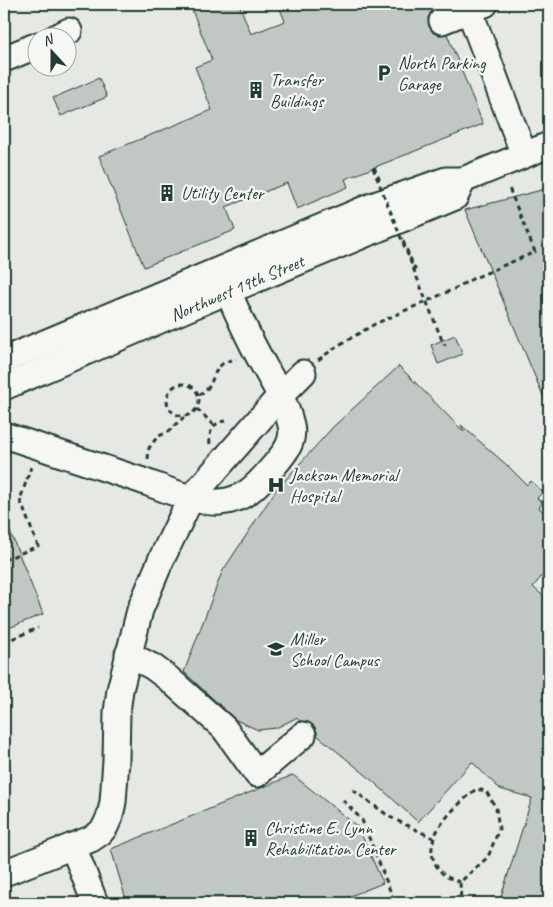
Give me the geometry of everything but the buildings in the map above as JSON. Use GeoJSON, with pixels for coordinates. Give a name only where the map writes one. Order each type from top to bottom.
{"type":"FeatureCollection","features":[{"type":"Feature","properties":{"kind":"street"},"geometry":{"type":"LineString","coordinates":[[442,21],[474,6],[524,155]]}},
{"type":"Feature","properties":{"kind":"street"},"geometry":{"type":"LineString","coordinates":[[4,59],[28,49]]}},
{"type":"Feature","properties":{"kind":"street","name":"Northwest 19th Street"},"geometry":{"type":"LineString","coordinates":[[4,388],[387,200],[446,180],[463,180],[549,144]]}},
{"type":"Feature","properties":{"kind":"street"},"geometry":{"type":"LineString","coordinates":[[4,435],[191,498],[222,502],[232,500],[253,490],[290,445],[291,427],[280,396],[256,352],[224,281]]}},
{"type":"Feature","properties":{"kind":"street","name":"Northwest 19th Street"},"geometry":{"type":"LineString","coordinates":[[4,360],[224,281]]}},
{"type":"Feature","properties":{"kind":"street"},"geometry":{"type":"LineString","coordinates":[[4,873],[91,839],[105,827],[110,816],[112,802],[120,690],[140,610],[151,583],[191,498],[280,396],[303,373]]}},
{"type":"Feature","properties":{"kind":"street"},"geometry":{"type":"LineString","coordinates":[[128,654],[153,667],[169,679],[224,728],[257,774],[303,735]]}},
{"type":"Feature","properties":{"kind":"street"},"geometry":{"type":"LineString","coordinates":[[73,846],[95,903]]}},
{"type":"Feature","properties":{"kind":"path"},"geometry":{"type":"LineString","coordinates":[[373,168],[445,345]]}},
{"type":"Feature","properties":{"kind":"path"},"geometry":{"type":"LineString","coordinates":[[303,373],[325,355],[375,324],[535,252],[509,188]]}},
{"type":"Feature","properties":{"kind":"path"},"geometry":{"type":"LineString","coordinates":[[398,228],[417,274]]}},
{"type":"Feature","properties":{"kind":"path"},"geometry":{"type":"LineString","coordinates":[[199,395],[210,386],[221,365],[239,358]]}},
{"type":"Feature","properties":{"kind":"path"},"geometry":{"type":"LineString","coordinates":[[183,383],[193,387],[199,395],[197,409],[189,415],[174,414],[170,410],[167,400],[170,390],[183,383]]}},
{"type":"Feature","properties":{"kind":"path"},"geometry":{"type":"LineString","coordinates":[[197,409],[214,426]]}},
{"type":"Feature","properties":{"kind":"path"},"geometry":{"type":"LineString","coordinates":[[147,464],[152,443],[168,432],[184,416]]}},
{"type":"Feature","properties":{"kind":"path"},"geometry":{"type":"LineString","coordinates":[[4,560],[38,546],[20,500],[31,466]]}},
{"type":"Feature","properties":{"kind":"path"},"geometry":{"type":"LineString","coordinates":[[4,642],[38,628]]}},
{"type":"Feature","properties":{"kind":"path"},"geometry":{"type":"LineString","coordinates":[[476,789],[486,791],[496,808],[499,829],[488,857],[460,882],[444,875],[433,860],[433,838],[454,807],[476,789]]}},
{"type":"Feature","properties":{"kind":"path"},"geometry":{"type":"LineString","coordinates":[[353,790],[390,818],[433,838]]}},
{"type":"Feature","properties":{"kind":"path"},"geometry":{"type":"LineString","coordinates":[[343,800],[362,820],[395,903]]}},
{"type":"Feature","properties":{"kind":"path"},"geometry":{"type":"LineString","coordinates":[[460,882],[461,903]]}},
{"type":"Feature","properties":{"kind":"shaded area","name":"Jackson Memorial Hospital"},"geometry":{"type":"Polygon","coordinates":[[[4,4],[549,4],[549,903],[4,903],[4,4]]]}},
{"type":"Feature","properties":{"kind":"place","name":"North Parking Garage"},"geometry":{"type":"Point","coordinates":[384,73]}},
{"type":"Feature","properties":{"kind":"place","name":"Transfer Buildings"},"geometry":{"type":"Point","coordinates":[256,90]}},
{"type":"Feature","properties":{"kind":"place","name":"Utility Center"},"geometry":{"type":"Point","coordinates":[167,193]}},
{"type":"Feature","properties":{"kind":"place","name":"Jackson Memorial Hospital"},"geometry":{"type":"Point","coordinates":[276,485]}},
{"type":"Feature","properties":{"kind":"place","name":"Miller School Campus"},"geometry":{"type":"Point","coordinates":[276,649]}},
{"type":"Feature","properties":{"kind":"place","name":"Christine E. Lynn Rehabilitation Center"},"geometry":{"type":"Point","coordinates":[251,838]}}]}
